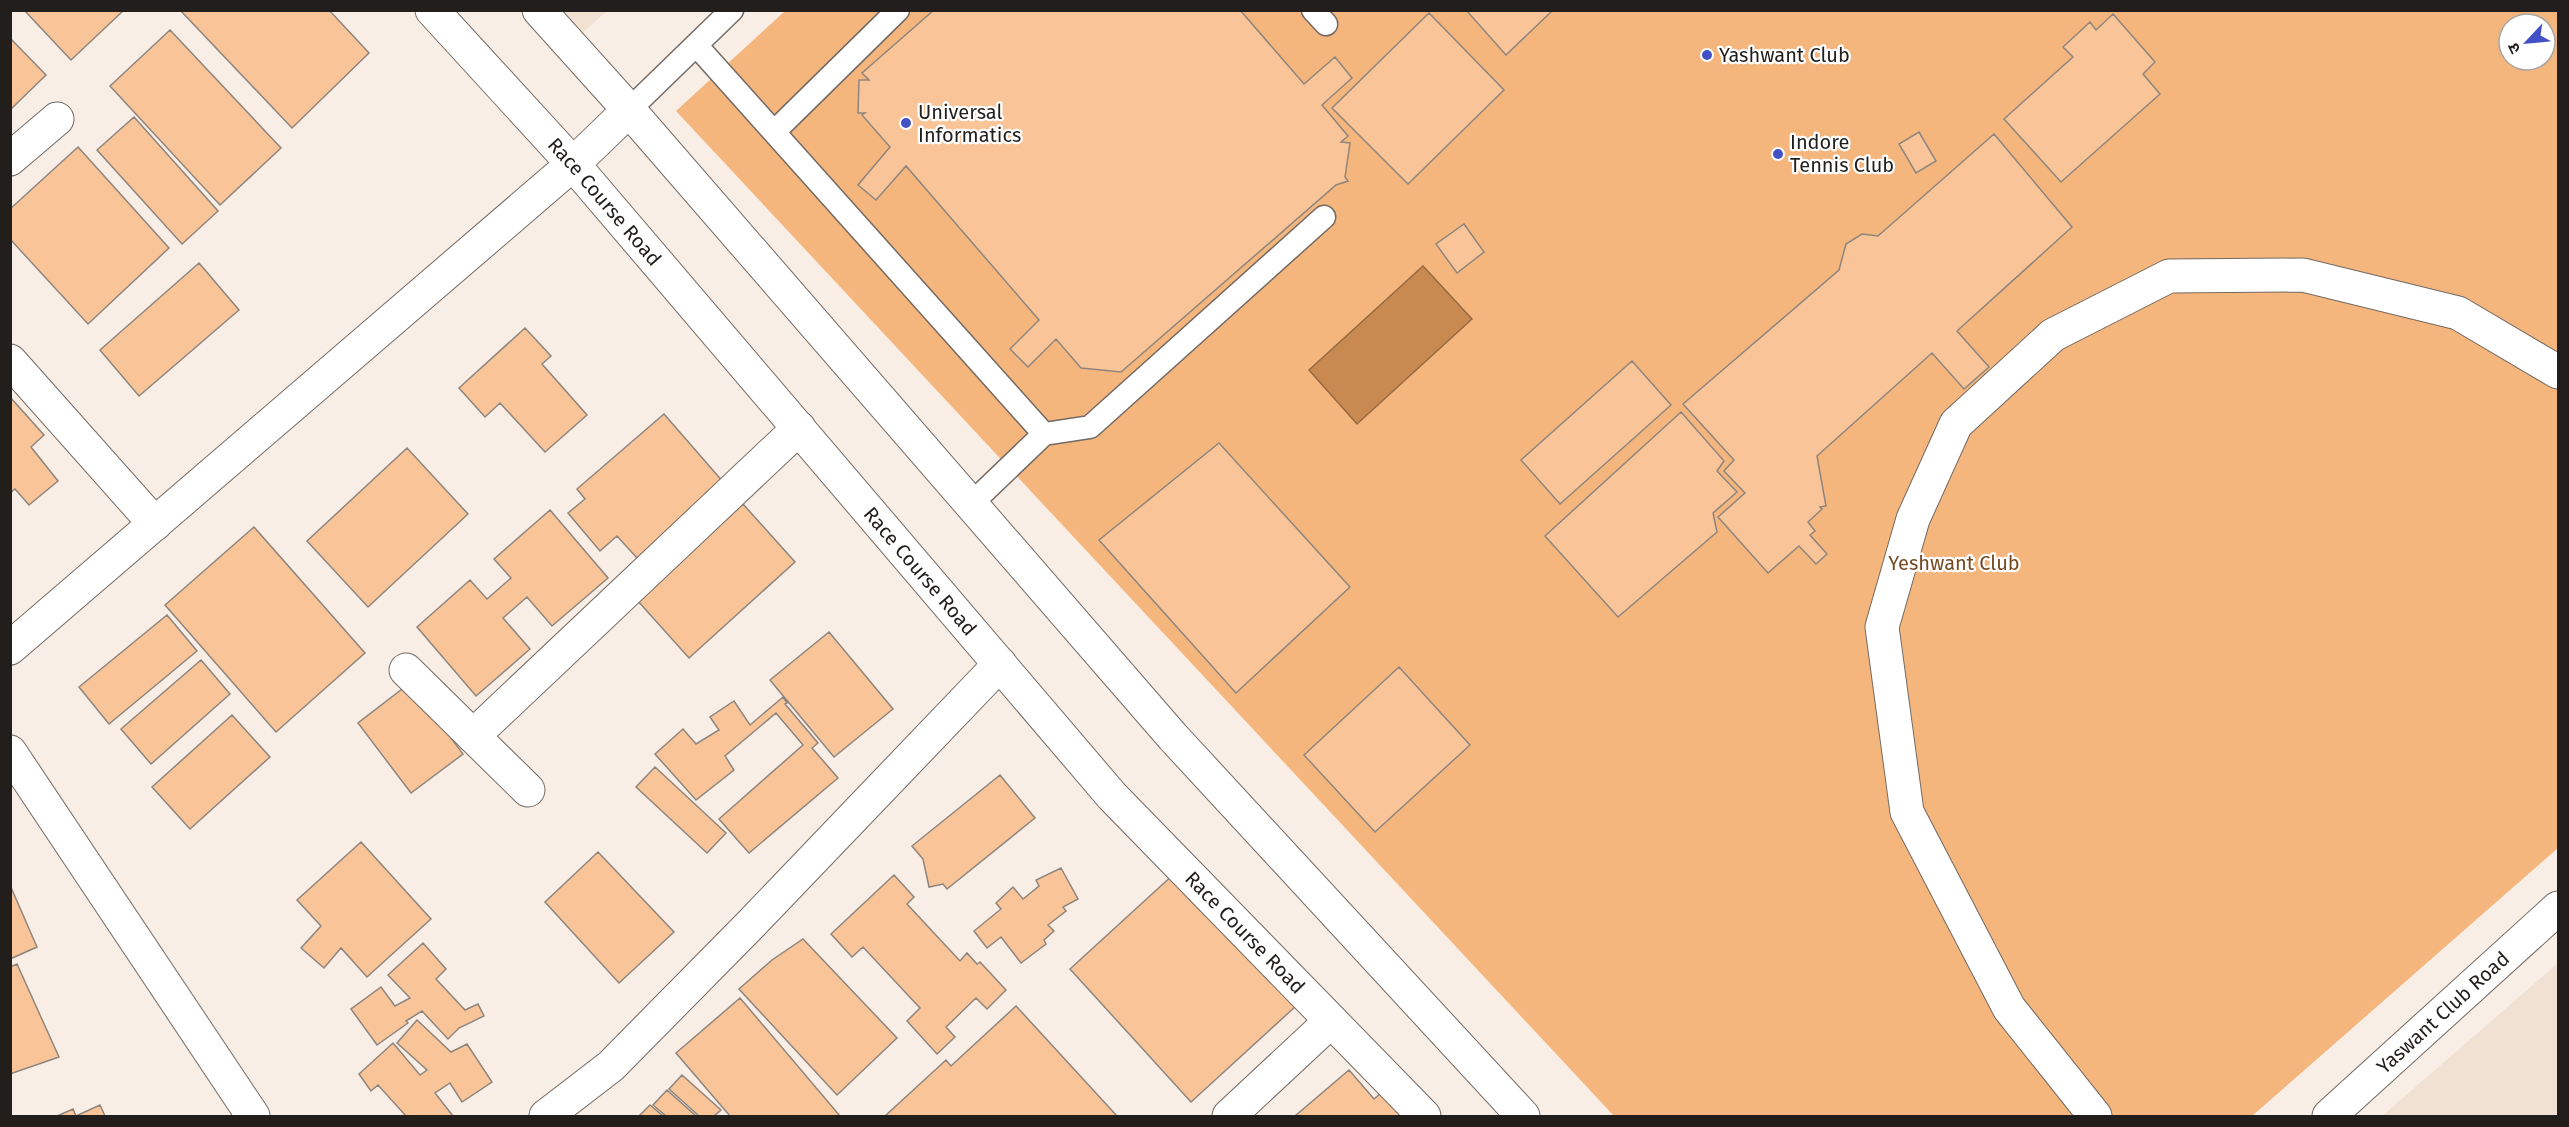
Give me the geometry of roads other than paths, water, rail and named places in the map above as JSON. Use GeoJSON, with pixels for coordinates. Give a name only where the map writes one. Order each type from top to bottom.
{"type":"FeatureCollection","features":[{"type":"Feature","properties":{"kind":"street","name":"Race Course Road"},"geometry":{"type":"LineString","coordinates":[[432,10],[573,164],[1112,796],[1424,1116]]}},
{"type":"Feature","properties":{"kind":"street"},"geometry":{"type":"LineString","coordinates":[[538,10],[629,110],[1173,737],[1523,1116]]}},
{"type":"Feature","properties":{"kind":"street"},"geometry":{"type":"LineString","coordinates":[[10,648],[573,164],[629,110]]}},
{"type":"Feature","properties":{"kind":"street"},"geometry":{"type":"LineString","coordinates":[[10,159],[57,119]]}},
{"type":"Feature","properties":{"kind":"street"},"geometry":{"type":"LineString","coordinates":[[2096,1116],[2008,1008],[1907,812],[1882,627],[1912,519],[1956,424],[2054,335],[2169,276],[2303,275],[2458,313],[2559,372]]}},
{"type":"Feature","properties":{"kind":"street"},"geometry":{"type":"LineString","coordinates":[[10,361],[155,524]]}},
{"type":"Feature","properties":{"kind":"street"},"geometry":{"type":"LineString","coordinates":[[473,736],[799,428]]}},
{"type":"Feature","properties":{"kind":"street"},"geometry":{"type":"LineString","coordinates":[[546,1116],[611,1066],[752,923],[1000,664]]}},
{"type":"Feature","properties":{"kind":"street"},"geometry":{"type":"LineString","coordinates":[[405,670],[528,790]]}},
{"type":"Feature","properties":{"kind":"street"},"geometry":{"type":"LineString","coordinates":[[10,752],[253,1116]]}},
{"type":"Feature","properties":{"kind":"street","name":"Yaswant Club Road"},"geometry":{"type":"LineString","coordinates":[[2329,1116],[2559,908]]}},
{"type":"Feature","properties":{"kind":"street"},"geometry":{"type":"LineString","coordinates":[[1229,1116],[1331,1021]]}},
{"type":"Feature","properties":{"kind":"lane"},"geometry":{"type":"LineString","coordinates":[[629,110],[732,10]]}},
{"type":"Feature","properties":{"kind":"lane"},"geometry":{"type":"LineString","coordinates":[[774,132],[898,10]]}},
{"type":"Feature","properties":{"kind":"lane"},"geometry":{"type":"LineString","coordinates":[[696,45],[1044,434]]}},
{"type":"Feature","properties":{"kind":"lane"},"geometry":{"type":"LineString","coordinates":[[971,504],[1044,434],[1090,427],[1324,217]]}},
{"type":"Feature","properties":{"kind":"place","name":"Yashwant Club"},"geometry":{"type":"Point","coordinates":[1707,55]}},
{"type":"Feature","properties":{"kind":"place","name":"Universal Informatics"},"geometry":{"type":"Point","coordinates":[906,123]}},
{"type":"Feature","properties":{"kind":"place","name":"Indore Tennis Club"},"geometry":{"type":"Point","coordinates":[1778,154]}},
{"type":"Feature","properties":{"kind":"park label","name":"Yeshwant Club"},"geometry":{"type":"Point","coordinates":[1954,563]}}]}
